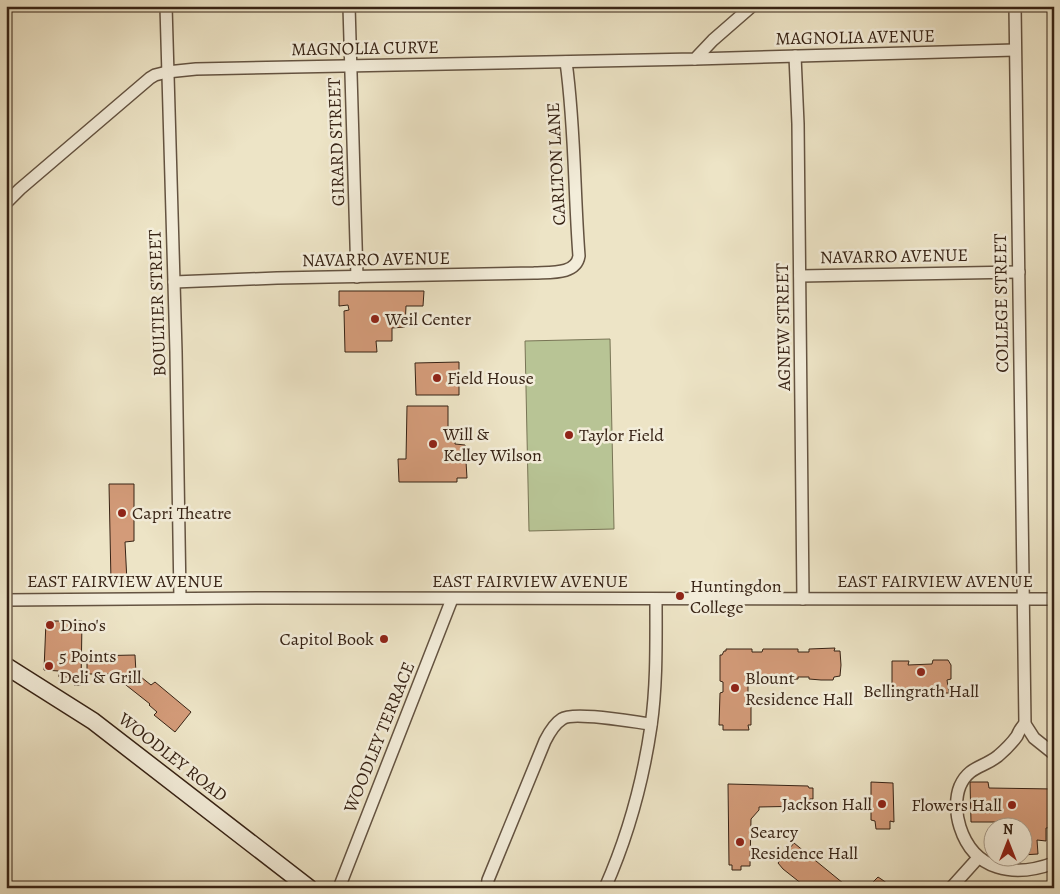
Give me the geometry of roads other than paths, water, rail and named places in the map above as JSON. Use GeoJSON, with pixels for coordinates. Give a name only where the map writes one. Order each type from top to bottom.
{"type":"FeatureCollection","features":[{"type":"Feature","properties":{"kind":"main road","name":"WOODLEY ROAD"},"geometry":{"type":"LineString","coordinates":[[6,666],[93,721],[300,885]]}},
{"type":"Feature","properties":{"kind":"street","name":"BOULTIER STREET"},"geometry":{"type":"LineString","coordinates":[[166,6],[167,72],[170,109],[180,598]]}},
{"type":"Feature","properties":{"kind":"street","name":"GIRARD STREET"},"geometry":{"type":"LineString","coordinates":[[349,6],[357,277]]}},
{"type":"Feature","properties":{"kind":"street"},"geometry":{"type":"LineString","coordinates":[[695,59],[713,40],[752,6]]}},
{"type":"Feature","properties":{"kind":"street","name":"COLLEGE STREET"},"geometry":{"type":"LineString","coordinates":[[1015,6],[1025,724]]}},
{"type":"Feature","properties":{"kind":"street","name":"MAGNOLIA AVENUE"},"geometry":{"type":"LineString","coordinates":[[695,59],[1016,50]]}},
{"type":"Feature","properties":{"kind":"street","name":"AGNEW STREET"},"geometry":{"type":"LineString","coordinates":[[795,56],[798,124],[803,599]]}},
{"type":"Feature","properties":{"kind":"street","name":"MAGNOLIA CURVE"},"geometry":{"type":"LineString","coordinates":[[6,203],[150,78],[167,72],[196,69],[695,59]]}},
{"type":"Feature","properties":{"kind":"street","name":"CARLTON LANE"},"geometry":{"type":"LineString","coordinates":[[566,62],[573,128],[579,256],[576,264]]}},
{"type":"Feature","properties":{"kind":"street","name":"NAVARRO AVENUE"},"geometry":{"type":"LineString","coordinates":[[174,282],[534,273],[567,270],[576,264]]}},
{"type":"Feature","properties":{"kind":"street","name":"NAVARRO AVENUE"},"geometry":{"type":"LineString","coordinates":[[800,276],[1019,272]]}},
{"type":"Feature","properties":{"kind":"street","name":"EAST FAIRVIEW AVENUE"},"geometry":{"type":"LineString","coordinates":[[6,600],[180,598],[1054,599]]}},
{"type":"Feature","properties":{"kind":"street","name":"WOODLEY TERRACE"},"geometry":{"type":"LineString","coordinates":[[339,888],[452,599]]}},
{"type":"Feature","properties":{"kind":"street"},"geometry":{"type":"LineString","coordinates":[[604,888],[621,848],[644,767],[651,724],[655,674],[656,599]]}},
{"type":"Feature","properties":{"kind":"street"},"geometry":{"type":"LineString","coordinates":[[487,888],[488,880],[545,740],[551,730],[562,719],[576,716],[651,724]]}},
{"type":"Feature","properties":{"kind":"street"},"geometry":{"type":"LineString","coordinates":[[1054,754],[1040,745],[1025,724],[1006,749],[989,762],[976,766],[969,772],[959,788],[956,806],[962,836],[978,858],[1003,869],[1016,871],[1029,870],[1054,863]]}},
{"type":"Feature","properties":{"kind":"street"},"geometry":{"type":"LineString","coordinates":[[951,888],[978,858]]}},
{"type":"Feature","properties":{"kind":"place","name":"Weil Center"},"geometry":{"type":"Point","coordinates":[375,319]}},
{"type":"Feature","properties":{"kind":"place","name":"Field House"},"geometry":{"type":"Point","coordinates":[437,378]}},
{"type":"Feature","properties":{"kind":"place","name":"Taylor Field"},"geometry":{"type":"Point","coordinates":[569,435]}},
{"type":"Feature","properties":{"kind":"place","name":"Will & Kelley Wilson"},"geometry":{"type":"Point","coordinates":[433,444]}},
{"type":"Feature","properties":{"kind":"place","name":"Capri Theatre"},"geometry":{"type":"Point","coordinates":[122,513]}},
{"type":"Feature","properties":{"kind":"place","name":"Huntingdon College"},"geometry":{"type":"Point","coordinates":[680,596]}},
{"type":"Feature","properties":{"kind":"place","name":"Dino's"},"geometry":{"type":"Point","coordinates":[50,625]}},
{"type":"Feature","properties":{"kind":"place","name":"Capitol Book"},"geometry":{"type":"Point","coordinates":[384,639]}},
{"type":"Feature","properties":{"kind":"place","name":"5 Points Deli & Grill"},"geometry":{"type":"Point","coordinates":[49,666]}},
{"type":"Feature","properties":{"kind":"place","name":"Bellingrath Hall"},"geometry":{"type":"Point","coordinates":[921,672]}},
{"type":"Feature","properties":{"kind":"place","name":"Blount Residence Hall"},"geometry":{"type":"Point","coordinates":[735,688]}},
{"type":"Feature","properties":{"kind":"place","name":"Jackson Hall"},"geometry":{"type":"Point","coordinates":[882,804]}},
{"type":"Feature","properties":{"kind":"place","name":"Flowers Hall"},"geometry":{"type":"Point","coordinates":[1012,805]}},
{"type":"Feature","properties":{"kind":"place","name":"Searcy Residence Hall"},"geometry":{"type":"Point","coordinates":[740,842]}}]}
